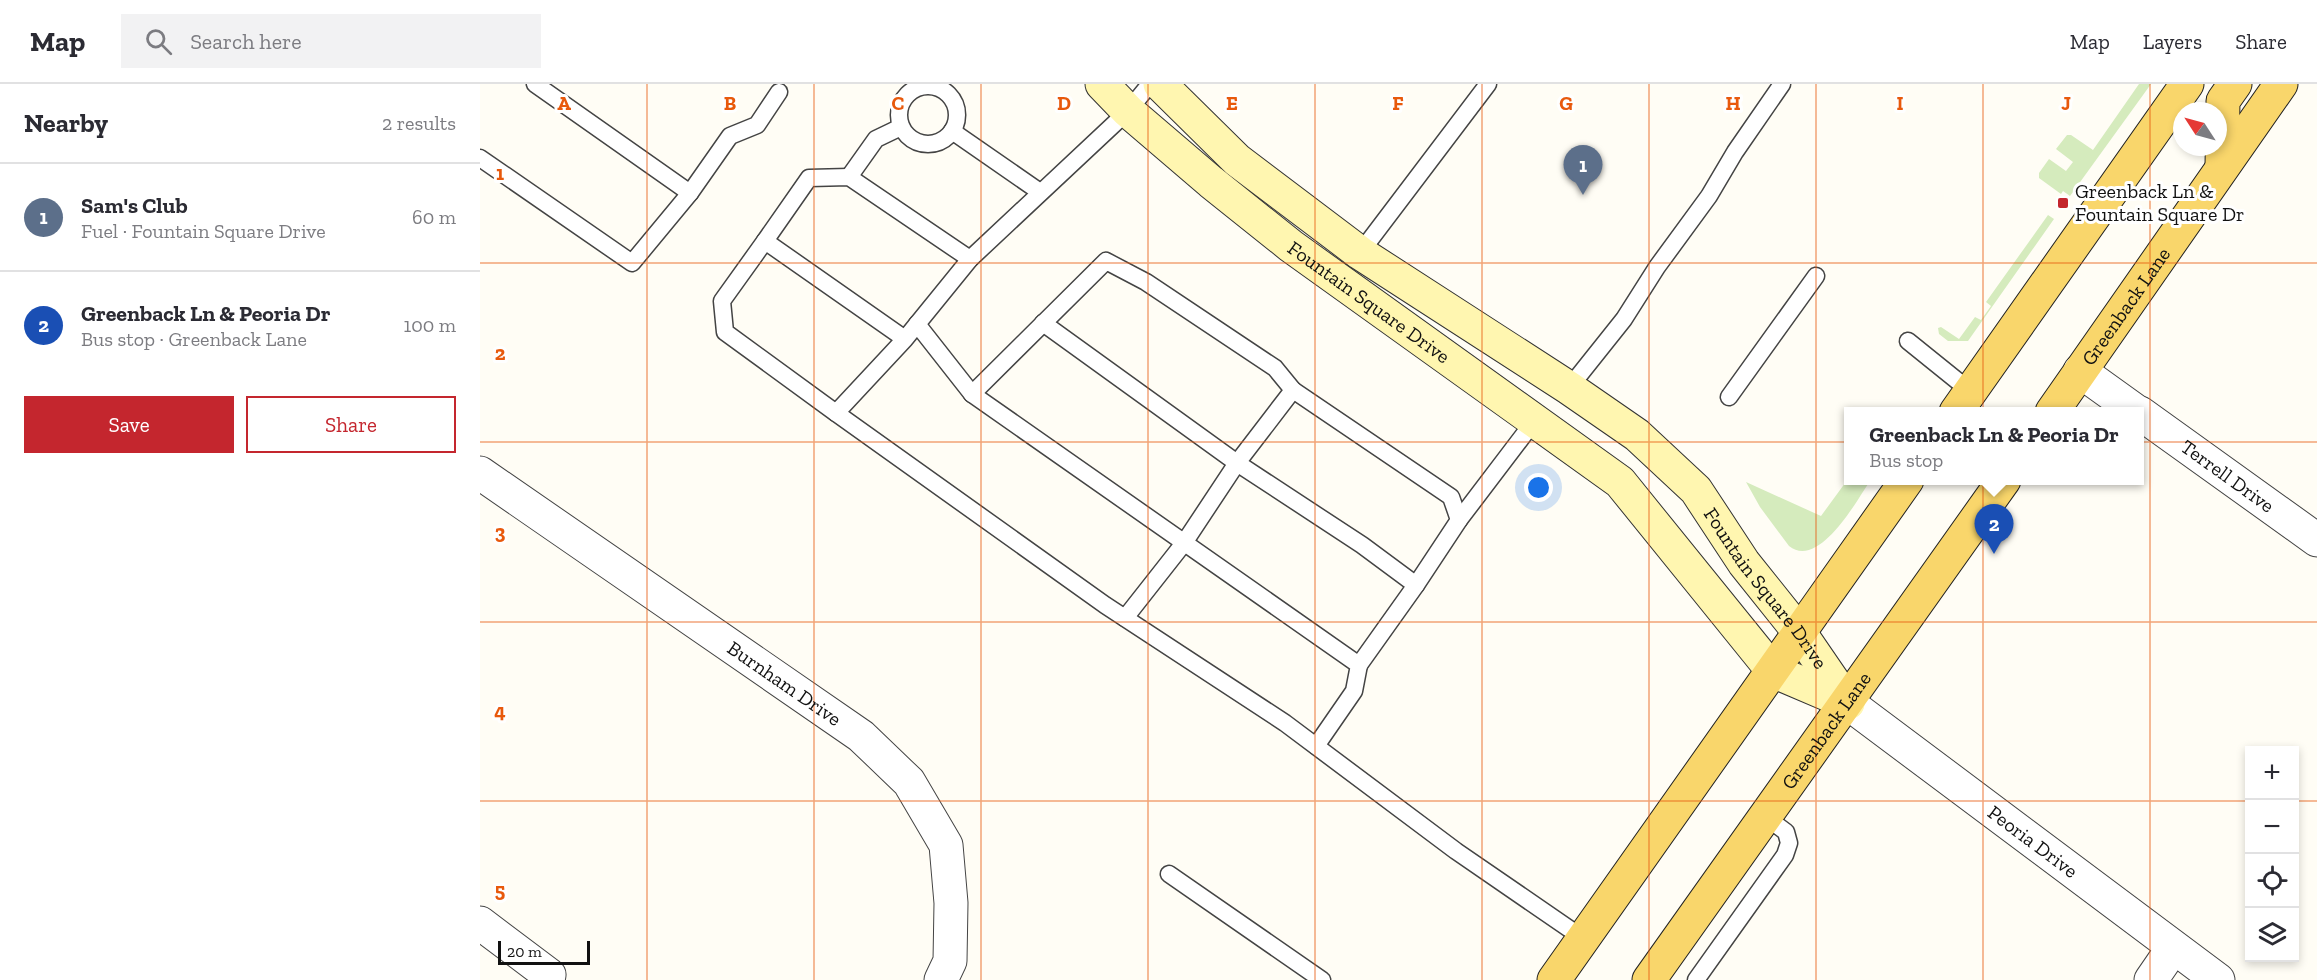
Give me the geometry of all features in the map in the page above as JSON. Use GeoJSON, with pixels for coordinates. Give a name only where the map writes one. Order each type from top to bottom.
{"type":"FeatureCollection","features":[{"type":"Feature","properties":{"kind":"main road"},"geometry":{"type":"LineString","coordinates":[[1963,401],[2187,84]]}},
{"type":"Feature","properties":{"kind":"main road"},"geometry":{"type":"LineString","coordinates":[[2222,166],[2223,101],[2235,84]]}},
{"type":"Feature","properties":{"kind":"main road","name":"Greenback Lane"},"geometry":{"type":"LineString","coordinates":[[2055,407],[2281,84]]}},
{"type":"Feature","properties":{"kind":"main road"},"geometry":{"type":"LineString","coordinates":[[1554,980],[1904,485]]}},
{"type":"Feature","properties":{"kind":"main road","name":"Greenback Lane"},"geometry":{"type":"LineString","coordinates":[[1649,980],[1848,703],[2001,485]]}},
{"type":"Feature","properties":{"kind":"street","name":"Fountain Square Drive"},"geometry":{"type":"LineString","coordinates":[[1102,84],[1128,111],[1291,246],[1620,482],[1773,671],[1848,703]]}},
{"type":"Feature","properties":{"kind":"street","name":"Fountain Square Drive"},"geometry":{"type":"LineString","coordinates":[[1160,84],[1237,160],[1360,253],[1569,388],[1636,435],[1696,490],[1744,563],[1800,633],[1848,703]]}},
{"type":"Feature","properties":{"kind":"street","name":"Terrell Drive"},"geometry":{"type":"LineString","coordinates":[[2080,371],[2131,407]]}},
{"type":"Feature","properties":{"kind":"street","name":"Terrell Drive"},"geometry":{"type":"LineString","coordinates":[[2144,416],[2317,540]]}},
{"type":"Feature","properties":{"kind":"street","name":"Burnham Drive"},"geometry":{"type":"LineString","coordinates":[[480,473],[861,736],[909,782],[946,845],[951,903],[950,961],[941,980]]}},
{"type":"Feature","properties":{"kind":"street","name":"Peoria Drive"},"geometry":{"type":"LineString","coordinates":[[1848,703],[2218,980]]}},
{"type":"Feature","properties":{"kind":"street"},"geometry":{"type":"LineString","coordinates":[[480,923],[549,975],[548,980]]}},
{"type":"Feature","properties":{"kind":"street"},"geometry":{"type":"LineString","coordinates":[[2151,980],[2173,948]]}},
{"type":"Feature","properties":{"kind":"lane"},"geometry":{"type":"LineString","coordinates":[[535,84],[690,193]]}},
{"type":"Feature","properties":{"kind":"lane"},"geometry":{"type":"LineString","coordinates":[[836,413],[905,339],[970,259],[1128,111],[1150,84]]}},
{"type":"Feature","properties":{"kind":"lane"},"geometry":{"type":"LineString","coordinates":[[1360,253],[1488,84]]}},
{"type":"Feature","properties":{"kind":"lane"},"geometry":{"type":"LineString","coordinates":[[1569,388],[1624,319],[1709,196],[1735,152],[1782,84]]}},
{"type":"Feature","properties":{"kind":"lane"},"geometry":{"type":"LineString","coordinates":[[930,86],[948,94],[957,112],[952,131],[946,138],[930,145],[913,141],[901,127],[898,118],[904,98],[911,91],[930,86]]}},
{"type":"Feature","properties":{"kind":"lane"},"geometry":{"type":"LineString","coordinates":[[480,158],[632,263],[690,193],[730,136],[757,125],[779,92]]}},
{"type":"Feature","properties":{"kind":"lane"},"geometry":{"type":"LineString","coordinates":[[849,177],[876,139],[901,127]]}},
{"type":"Feature","properties":{"kind":"lane"},"geometry":{"type":"LineString","coordinates":[[952,131],[1040,192]]}},
{"type":"Feature","properties":{"kind":"lane"},"geometry":{"type":"LineString","coordinates":[[970,259],[849,177],[809,178],[722,301],[725,332],[1125,618],[1285,723],[1456,851],[1584,939]]}},
{"type":"Feature","properties":{"kind":"lane"},"geometry":{"type":"LineString","coordinates":[[765,241],[905,339]]}},
{"type":"Feature","properties":{"kind":"lane"},"geometry":{"type":"LineString","coordinates":[[972,394],[1106,261],[1146,282],[1275,368],[1293,390],[1451,497],[1459,520]]}},
{"type":"Feature","properties":{"kind":"lane"},"geometry":{"type":"LineString","coordinates":[[1730,397],[1816,276]]}},
{"type":"Feature","properties":{"kind":"lane"},"geometry":{"type":"LineString","coordinates":[[1044,323],[1237,463],[1362,545],[1416,585]]}},
{"type":"Feature","properties":{"kind":"lane"},"geometry":{"type":"LineString","coordinates":[[917,324],[972,394],[1359,665]]}},
{"type":"Feature","properties":{"kind":"lane"},"geometry":{"type":"LineString","coordinates":[[1908,341],[1963,401]]}},
{"type":"Feature","properties":{"kind":"lane"},"geometry":{"type":"LineString","coordinates":[[1125,618],[1184,543],[1237,463],[1293,390]]}},
{"type":"Feature","properties":{"kind":"lane"},"geometry":{"type":"LineString","coordinates":[[1316,746],[1354,690],[1359,665],[1459,520],[1535,420]]}},
{"type":"Feature","properties":{"kind":"lane"},"geometry":{"type":"LineString","coordinates":[[1696,980],[1785,855],[1789,843],[1786,832],[1766,817]]}},
{"type":"Feature","properties":{"kind":"lane"},"geometry":{"type":"LineString","coordinates":[[1168,874],[1322,980]]}},
{"type":"Feature","properties":{"kind":"green space"},"geometry":{"type":"Polygon","coordinates":[[[2139,84],[2151,84],[2070,196],[2063,191],[2061,194],[2039,178],[2039,173],[2049,159],[2066,171],[2073,162],[2056,149],[2067,135],[2071,135],[2093,150],[2139,84]]]}},
{"type":"Feature","properties":{"kind":"green space"},"geometry":{"type":"Polygon","coordinates":[[[2048,215],[2054,219],[1968,341],[1948,341],[1939,334],[1938,328],[1941,327],[1959,339],[1975,317],[1981,320],[1991,306],[1986,302],[2048,215]]]}},
{"type":"Feature","properties":{"kind":"green space"},"geometry":{"type":"Polygon","coordinates":[[[1746,482],[1821,516],[1844,484],[1867,485],[1836,530],[1812,549],[1801,551],[1789,546],[1760,507],[1746,482]]]}},
{"type":"Feature","properties":{"kind":"place","name":"Sam's Club"},"geometry":{"type":"Point","coordinates":[1583,195]}},
{"type":"Feature","properties":{"kind":"place","name":"Greenback Ln & Fountain Square Dr"},"geometry":{"type":"Point","coordinates":[2063,203]}},
{"type":"Feature","properties":{"kind":"place","name":"Greenback Ln & Peoria Dr"},"geometry":{"type":"Point","coordinates":[1994,554]}}]}
